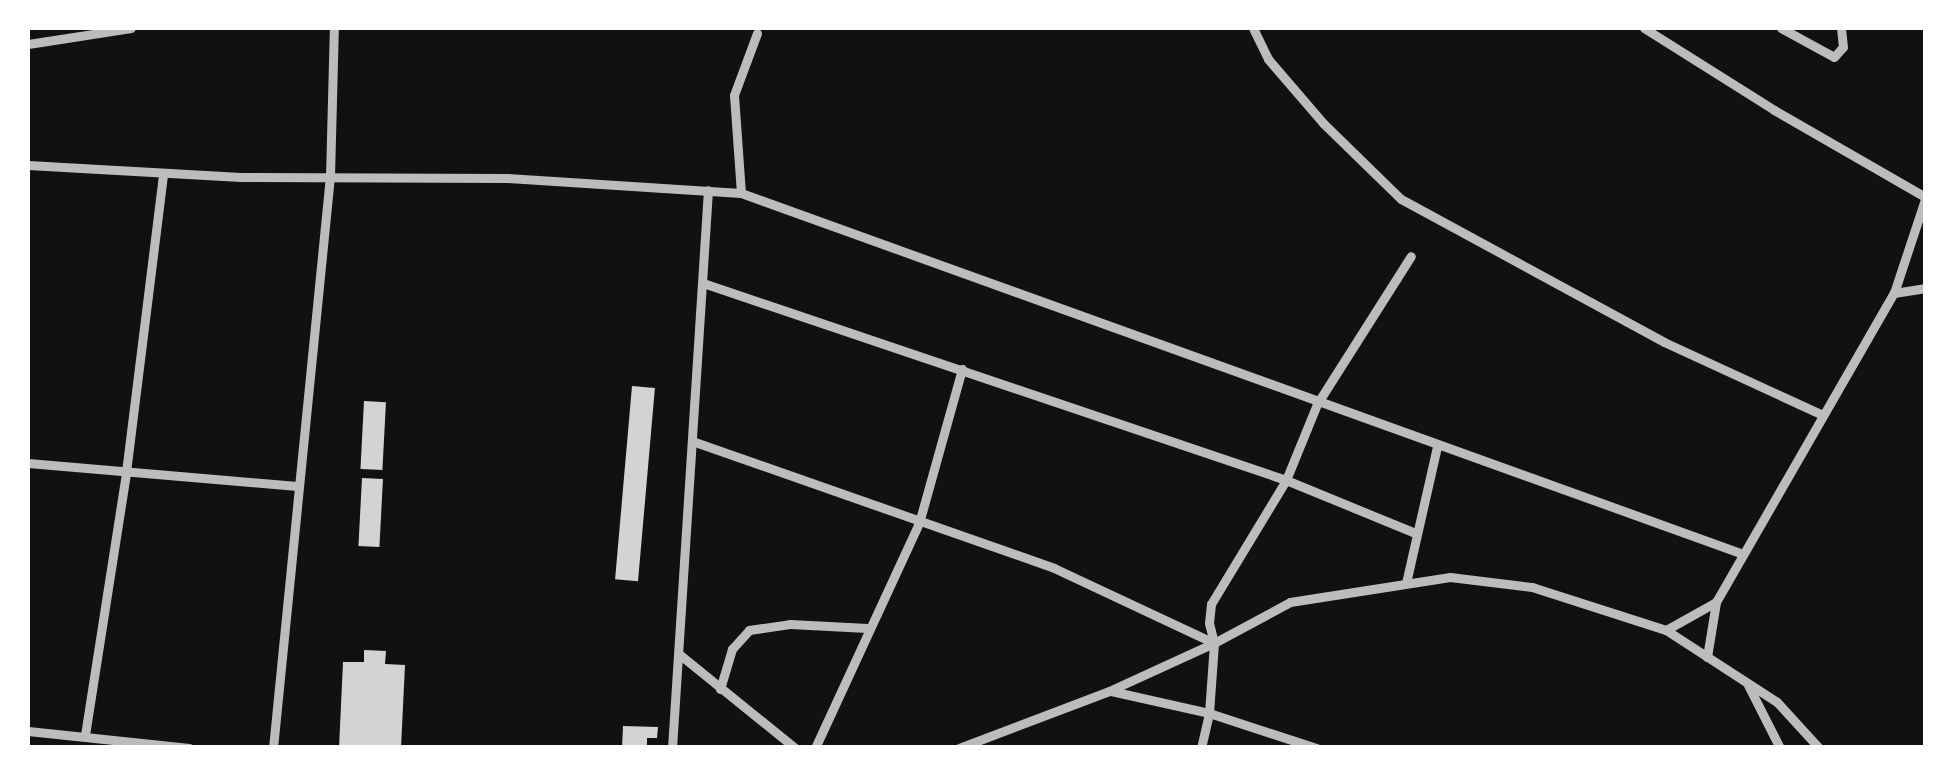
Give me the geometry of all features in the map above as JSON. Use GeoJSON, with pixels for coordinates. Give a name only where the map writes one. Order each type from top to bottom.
{"type":"FeatureCollection","features":[{"type":"Feature","properties":{"kind":"street"},"geometry":{"type":"LineString","coordinates":[[28,44],[131,28]]}},
{"type":"Feature","properties":{"kind":"street"},"geometry":{"type":"LineString","coordinates":[[273,748],[330,176],[334,28]]}},
{"type":"Feature","properties":{"kind":"street"},"geometry":{"type":"LineString","coordinates":[[1254,28],[1268,58],[1290,84],[1402,199],[1664,342],[1823,415]]}},
{"type":"Feature","properties":{"kind":"street"},"geometry":{"type":"LineString","coordinates":[[1644,28],[1774,110],[1925,196],[1894,293],[1716,602],[1708,656]]}},
{"type":"Feature","properties":{"kind":"street"},"geometry":{"type":"LineString","coordinates":[[1781,28],[1834,58],[1843,47],[1842,28]]}},
{"type":"Feature","properties":{"kind":"street"},"geometry":{"type":"LineString","coordinates":[[741,193],[734,94],[757,33]]}},
{"type":"Feature","properties":{"kind":"street"},"geometry":{"type":"LineString","coordinates":[[28,165],[163,173],[507,178],[741,193],[1317,404],[1743,554]]}},
{"type":"Feature","properties":{"kind":"street"},"geometry":{"type":"LineString","coordinates":[[85,735],[126,472],[163,173]]}},
{"type":"Feature","properties":{"kind":"street"},"geometry":{"type":"LineString","coordinates":[[672,748],[708,190]]}},
{"type":"Feature","properties":{"kind":"street"},"geometry":{"type":"LineString","coordinates":[[1201,748],[1209,713],[1214,643],[1209,622],[1211,604],[1286,480],[1317,404],[1412,256]]}},
{"type":"Feature","properties":{"kind":"street"},"geometry":{"type":"LineString","coordinates":[[703,284],[1286,480],[1415,532]]}},
{"type":"Feature","properties":{"kind":"street"},"geometry":{"type":"LineString","coordinates":[[1894,293],[1926,288]]}},
{"type":"Feature","properties":{"kind":"street"},"geometry":{"type":"LineString","coordinates":[[815,748],[867,628],[920,523],[962,369]]}},
{"type":"Feature","properties":{"kind":"street"},"geometry":{"type":"LineString","coordinates":[[692,441],[1054,568],[1214,643]]}},
{"type":"Feature","properties":{"kind":"street"},"geometry":{"type":"LineString","coordinates":[[1406,584],[1436,446]]}},
{"type":"Feature","properties":{"kind":"street"},"geometry":{"type":"LineString","coordinates":[[28,463],[297,486]]}},
{"type":"Feature","properties":{"kind":"street"},"geometry":{"type":"LineString","coordinates":[[959,748],[1110,691],[1214,643],[1290,602],[1450,576],[1492,578],[1666,630],[1777,702],[1819,748]]}},
{"type":"Feature","properties":{"kind":"street"},"geometry":{"type":"LineString","coordinates":[[1666,630],[1716,602]]}},
{"type":"Feature","properties":{"kind":"street"},"geometry":{"type":"LineString","coordinates":[[720,690],[732,650],[748,630],[790,624],[867,628]]}},
{"type":"Feature","properties":{"kind":"street"},"geometry":{"type":"LineString","coordinates":[[678,654],[795,748]]}},
{"type":"Feature","properties":{"kind":"street"},"geometry":{"type":"LineString","coordinates":[[1746,681],[1780,748]]}},
{"type":"Feature","properties":{"kind":"street"},"geometry":{"type":"LineString","coordinates":[[1110,691],[1209,713],[1316,748]]}},
{"type":"Feature","properties":{"kind":"street"},"geometry":{"type":"LineString","coordinates":[[28,731],[189,748]]}},
{"type":"Feature","properties":{"kind":"building"},"geometry":{"type":"Polygon","coordinates":[[[632,386],[655,388],[638,581],[615,579],[632,386]]]}},
{"type":"Feature","properties":{"kind":"building"},"geometry":{"type":"Polygon","coordinates":[[[364,401],[386,402],[382,470],[360,469],[364,401]]]}},
{"type":"Feature","properties":{"kind":"building"},"geometry":{"type":"Polygon","coordinates":[[[362,478],[383,479],[379,547],[358,546],[362,478]]]}},
{"type":"Feature","properties":{"kind":"building"},"geometry":{"type":"Polygon","coordinates":[[[364,650],[386,651],[385,664],[405,665],[401,748],[339,748],[343,662],[364,662],[364,650]]]}},
{"type":"Feature","properties":{"kind":"building"},"geometry":{"type":"Polygon","coordinates":[[[623,726],[658,727],[657,738],[647,738],[647,748],[622,748],[623,726]]]}}]}
